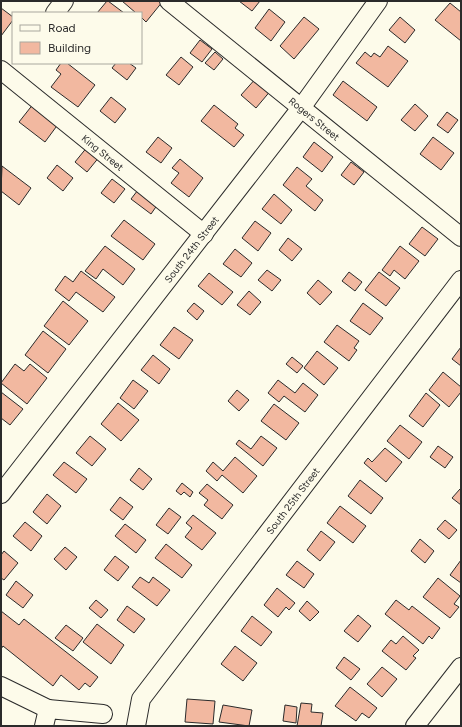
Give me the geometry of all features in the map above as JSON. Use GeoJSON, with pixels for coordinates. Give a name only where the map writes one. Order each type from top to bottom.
{"type":"FeatureCollection","features":[{"type":"Feature","properties":{"kind":"street"},"geometry":{"type":"LineString","coordinates":[[56,12],[64,1]]}},
{"type":"Feature","properties":{"kind":"street","name":"Rogers Street"},"geometry":{"type":"LineString","coordinates":[[168,1],[461,236]]}},
{"type":"Feature","properties":{"kind":"street","name":"South 24th Street"},"geometry":{"type":"LineString","coordinates":[[1,494],[301,108],[378,1]]}},
{"type":"Feature","properties":{"kind":"street","name":"King Street"},"geometry":{"type":"LineString","coordinates":[[5,72],[204,234]]}},
{"type":"Feature","properties":{"kind":"street","name":"South 25th Street"},"geometry":{"type":"LineString","coordinates":[[136,726],[141,699],[461,280]]}},
{"type":"Feature","properties":{"kind":"street"},"geometry":{"type":"LineString","coordinates":[[415,726],[461,667]]}},
{"type":"Feature","properties":{"kind":"street"},"geometry":{"type":"LineString","coordinates":[[1,686],[48,709],[103,714]]}},
{"type":"Feature","properties":{"kind":"street"},"geometry":{"type":"LineString","coordinates":[[44,726],[48,709]]}},
{"type":"Feature","properties":{"kind":"building"},"geometry":{"type":"Polygon","coordinates":[[[108,1],[123,12],[98,12],[108,1]]]}},
{"type":"Feature","properties":{"kind":"building"},"geometry":{"type":"Polygon","coordinates":[[[122,1],[163,1],[146,22],[142,18],[142,12],[135,12],[122,1]]]}},
{"type":"Feature","properties":{"kind":"building"},"geometry":{"type":"Polygon","coordinates":[[[239,1],[260,1],[252,11],[239,1]]]}},
{"type":"Feature","properties":{"kind":"building"},"geometry":{"type":"Polygon","coordinates":[[[450,3],[461,12],[461,41],[435,20],[450,3]]]}},
{"type":"Feature","properties":{"kind":"building"},"geometry":{"type":"Polygon","coordinates":[[[1,8],[12,16],[12,21],[1,36],[1,8]]]}},
{"type":"Feature","properties":{"kind":"building"},"geometry":{"type":"Polygon","coordinates":[[[269,9],[285,22],[271,41],[255,28],[269,9]]]}},
{"type":"Feature","properties":{"kind":"building"},"geometry":{"type":"Polygon","coordinates":[[[304,17],[319,29],[294,59],[280,46],[304,17]]]}},
{"type":"Feature","properties":{"kind":"building"},"geometry":{"type":"Polygon","coordinates":[[[400,17],[415,30],[405,43],[389,30],[400,17]]]}},
{"type":"Feature","properties":{"kind":"building"},"geometry":{"type":"Polygon","coordinates":[[[200,40],[212,49],[202,62],[190,53],[200,40]]]}},
{"type":"Feature","properties":{"kind":"building"},"geometry":{"type":"Polygon","coordinates":[[[388,46],[408,61],[388,87],[356,63],[365,52],[371,57],[374,53],[380,57],[388,46]]]}},
{"type":"Feature","properties":{"kind":"building"},"geometry":{"type":"Polygon","coordinates":[[[215,52],[223,59],[214,70],[205,63],[215,52]]]}},
{"type":"Feature","properties":{"kind":"building"},"geometry":{"type":"Polygon","coordinates":[[[181,57],[193,67],[179,85],[166,75],[181,57]]]}},
{"type":"Feature","properties":{"kind":"building"},"geometry":{"type":"Polygon","coordinates":[[[60,64],[68,64],[95,85],[78,107],[51,87],[61,74],[56,70],[60,64]]]}},
{"type":"Feature","properties":{"kind":"building"},"geometry":{"type":"Polygon","coordinates":[[[115,64],[130,64],[136,68],[127,80],[112,68],[115,64]]]}},
{"type":"Feature","properties":{"kind":"building"},"geometry":{"type":"Polygon","coordinates":[[[257,77],[272,89],[256,108],[241,95],[257,77]]]}},
{"type":"Feature","properties":{"kind":"building"},"geometry":{"type":"Polygon","coordinates":[[[343,81],[377,107],[367,121],[333,95],[343,81]]]}},
{"type":"Feature","properties":{"kind":"building"},"geometry":{"type":"Polygon","coordinates":[[[111,97],[126,109],[115,123],[100,111],[111,97]]]}},
{"type":"Feature","properties":{"kind":"building"},"geometry":{"type":"Polygon","coordinates":[[[34,103],[59,123],[45,142],[19,122],[34,103]]]}},
{"type":"Feature","properties":{"kind":"building"},"geometry":{"type":"Polygon","coordinates":[[[415,104],[428,116],[415,131],[401,120],[415,104]]]}},
{"type":"Feature","properties":{"kind":"building"},"geometry":{"type":"Polygon","coordinates":[[[214,105],[238,124],[235,128],[244,135],[234,147],[201,121],[214,105]]]}},
{"type":"Feature","properties":{"kind":"building"},"geometry":{"type":"Polygon","coordinates":[[[447,112],[458,120],[448,133],[437,125],[447,112]]]}},
{"type":"Feature","properties":{"kind":"building"},"geometry":{"type":"Polygon","coordinates":[[[158,137],[172,148],[161,163],[146,152],[158,137]]]}},
{"type":"Feature","properties":{"kind":"building"},"geometry":{"type":"Polygon","coordinates":[[[433,137],[454,153],[441,170],[420,154],[433,137]]]}},
{"type":"Feature","properties":{"kind":"building"},"geometry":{"type":"Polygon","coordinates":[[[314,142],[333,157],[322,172],[303,157],[314,142]]]}},
{"type":"Feature","properties":{"kind":"building"},"geometry":{"type":"Polygon","coordinates":[[[88,146],[100,156],[87,172],[75,162],[88,146]]]}},
{"type":"Feature","properties":{"kind":"building"},"geometry":{"type":"Polygon","coordinates":[[[180,159],[203,178],[189,197],[171,183],[179,173],[172,168],[180,159]]]}},
{"type":"Feature","properties":{"kind":"building"},"geometry":{"type":"Polygon","coordinates":[[[351,162],[364,172],[354,185],[341,175],[351,162]]]}},
{"type":"Feature","properties":{"kind":"building"},"geometry":{"type":"Polygon","coordinates":[[[57,165],[73,178],[63,191],[47,178],[57,165]]]}},
{"type":"Feature","properties":{"kind":"building"},"geometry":{"type":"Polygon","coordinates":[[[2,166],[31,188],[19,205],[1,191],[2,166]]]}},
{"type":"Feature","properties":{"kind":"building"},"geometry":{"type":"Polygon","coordinates":[[[297,167],[312,179],[306,186],[323,200],[315,211],[283,185],[297,167]]]}},
{"type":"Feature","properties":{"kind":"building"},"geometry":{"type":"Polygon","coordinates":[[[112,179],[125,189],[114,203],[101,193],[112,179]]]}},
{"type":"Feature","properties":{"kind":"building"},"geometry":{"type":"Polygon","coordinates":[[[141,186],[160,201],[151,214],[131,199],[141,186]]]}},
{"type":"Feature","properties":{"kind":"building"},"geometry":{"type":"Polygon","coordinates":[[[274,194],[292,210],[281,224],[262,209],[274,194]]]}},
{"type":"Feature","properties":{"kind":"building"},"geometry":{"type":"Polygon","coordinates":[[[124,220],[155,244],[143,260],[111,236],[124,220]]]}},
{"type":"Feature","properties":{"kind":"building"},"geometry":{"type":"Polygon","coordinates":[[[255,221],[271,233],[258,251],[242,238],[255,221]]]}},
{"type":"Feature","properties":{"kind":"building"},"geometry":{"type":"Polygon","coordinates":[[[422,227],[438,239],[425,256],[409,244],[422,227]]]}},
{"type":"Feature","properties":{"kind":"building"},"geometry":{"type":"Polygon","coordinates":[[[288,238],[302,249],[292,261],[279,250],[288,238]]]}},
{"type":"Feature","properties":{"kind":"building"},"geometry":{"type":"Polygon","coordinates":[[[105,246],[135,269],[123,285],[103,269],[96,279],[85,271],[105,246]]]}},
{"type":"Feature","properties":{"kind":"building"},"geometry":{"type":"Polygon","coordinates":[[[400,246],[419,261],[405,279],[394,270],[390,276],[382,270],[400,246]]]}},
{"type":"Feature","properties":{"kind":"building"},"geometry":{"type":"Polygon","coordinates":[[[235,249],[252,263],[241,277],[223,264],[235,249]]]}},
{"type":"Feature","properties":{"kind":"building"},"geometry":{"type":"Polygon","coordinates":[[[267,270],[281,280],[272,291],[258,280],[267,270]]]}},
{"type":"Feature","properties":{"kind":"building"},"geometry":{"type":"Polygon","coordinates":[[[81,271],[115,297],[103,312],[76,292],[69,301],[55,290],[65,276],[73,282],[81,271]]]}},
{"type":"Feature","properties":{"kind":"building"},"geometry":{"type":"Polygon","coordinates":[[[349,272],[362,282],[355,291],[342,281],[349,272]]]}},
{"type":"Feature","properties":{"kind":"building"},"geometry":{"type":"Polygon","coordinates":[[[379,272],[400,288],[386,306],[365,290],[379,272]]]}},
{"type":"Feature","properties":{"kind":"building"},"geometry":{"type":"Polygon","coordinates":[[[209,273],[233,292],[222,305],[198,286],[209,273]]]}},
{"type":"Feature","properties":{"kind":"building"},"geometry":{"type":"Polygon","coordinates":[[[318,280],[332,292],[320,305],[307,293],[318,280]]]}},
{"type":"Feature","properties":{"kind":"building"},"geometry":{"type":"Polygon","coordinates":[[[249,291],[261,302],[250,315],[237,305],[249,291]]]}},
{"type":"Feature","properties":{"kind":"building"},"geometry":{"type":"Polygon","coordinates":[[[63,301],[88,321],[69,345],[44,326],[63,301]]]}},
{"type":"Feature","properties":{"kind":"building"},"geometry":{"type":"Polygon","coordinates":[[[194,303],[204,311],[197,320],[187,311],[194,303]]]}},
{"type":"Feature","properties":{"kind":"building"},"geometry":{"type":"Polygon","coordinates":[[[363,303],[383,318],[370,335],[350,321],[363,303]]]}},
{"type":"Feature","properties":{"kind":"building"},"geometry":{"type":"Polygon","coordinates":[[[337,325],[359,341],[354,348],[357,350],[349,361],[324,342],[337,325]]]}},
{"type":"Feature","properties":{"kind":"building"},"geometry":{"type":"Polygon","coordinates":[[[174,327],[193,340],[179,359],[160,345],[174,327]]]}},
{"type":"Feature","properties":{"kind":"building"},"geometry":{"type":"Polygon","coordinates":[[[43,331],[66,349],[48,373],[25,355],[43,331]]]}},
{"type":"Feature","properties":{"kind":"building"},"geometry":{"type":"Polygon","coordinates":[[[461,347],[461,366],[452,359],[461,347]]]}},
{"type":"Feature","properties":{"kind":"building"},"geometry":{"type":"Polygon","coordinates":[[[317,351],[338,368],[324,385],[304,368],[317,351]]]}},
{"type":"Feature","properties":{"kind":"building"},"geometry":{"type":"Polygon","coordinates":[[[153,355],[170,369],[159,384],[141,370],[153,355]]]}},
{"type":"Feature","properties":{"kind":"building"},"geometry":{"type":"Polygon","coordinates":[[[292,357],[303,366],[297,373],[286,364],[292,357]]]}},
{"type":"Feature","properties":{"kind":"building"},"geometry":{"type":"Polygon","coordinates":[[[15,364],[24,371],[30,364],[47,378],[27,404],[1,383],[15,364]]]}},
{"type":"Feature","properties":{"kind":"building"},"geometry":{"type":"Polygon","coordinates":[[[443,372],[461,387],[461,392],[449,407],[429,390],[443,372]]]}},
{"type":"Feature","properties":{"kind":"building"},"geometry":{"type":"Polygon","coordinates":[[[133,380],[148,391],[134,409],[120,398],[133,380]]]}},
{"type":"Feature","properties":{"kind":"building"},"geometry":{"type":"Polygon","coordinates":[[[278,380],[295,393],[303,383],[318,395],[305,412],[284,396],[279,402],[268,393],[278,380]]]}},
{"type":"Feature","properties":{"kind":"building"},"geometry":{"type":"Polygon","coordinates":[[[237,390],[249,400],[239,411],[228,401],[237,390]]]}},
{"type":"Feature","properties":{"kind":"building"},"geometry":{"type":"Polygon","coordinates":[[[1,392],[23,409],[10,425],[1,418],[1,392]]]}},
{"type":"Feature","properties":{"kind":"building"},"geometry":{"type":"Polygon","coordinates":[[[426,393],[440,405],[423,427],[409,416],[426,393]]]}},
{"type":"Feature","properties":{"kind":"building"},"geometry":{"type":"Polygon","coordinates":[[[118,403],[139,420],[121,441],[101,424],[118,403]]]}},
{"type":"Feature","properties":{"kind":"building"},"geometry":{"type":"Polygon","coordinates":[[[274,404],[299,423],[286,440],[261,421],[274,404]]]}},
{"type":"Feature","properties":{"kind":"building"},"geometry":{"type":"Polygon","coordinates":[[[400,425],[422,442],[409,459],[387,441],[400,425]]]}},
{"type":"Feature","properties":{"kind":"building"},"geometry":{"type":"Polygon","coordinates":[[[90,436],[106,449],[92,466],[76,453],[90,436]]]}},
{"type":"Feature","properties":{"kind":"building"},"geometry":{"type":"Polygon","coordinates":[[[261,436],[277,448],[263,466],[236,444],[239,440],[251,449],[261,436]]]}},
{"type":"Feature","properties":{"kind":"building"},"geometry":{"type":"Polygon","coordinates":[[[438,446],[453,457],[445,468],[430,457],[438,446]]]}},
{"type":"Feature","properties":{"kind":"building"},"geometry":{"type":"Polygon","coordinates":[[[385,448],[402,462],[386,482],[364,463],[368,458],[372,462],[385,448]]]}},
{"type":"Feature","properties":{"kind":"building"},"geometry":{"type":"Polygon","coordinates":[[[235,457],[257,476],[243,493],[222,475],[217,481],[206,471],[213,462],[223,471],[235,457]]]}},
{"type":"Feature","properties":{"kind":"building"},"geometry":{"type":"Polygon","coordinates":[[[64,462],[87,479],[76,493],[53,475],[64,462]]]}},
{"type":"Feature","properties":{"kind":"building"},"geometry":{"type":"Polygon","coordinates":[[[139,468],[152,479],[143,490],[130,480],[139,468]]]}},
{"type":"Feature","properties":{"kind":"building"},"geometry":{"type":"Polygon","coordinates":[[[360,480],[383,498],[371,514],[348,496],[360,480]]]}},
{"type":"Feature","properties":{"kind":"building"},"geometry":{"type":"Polygon","coordinates":[[[182,483],[193,492],[190,497],[184,492],[181,495],[176,491],[182,483]]]}},
{"type":"Feature","properties":{"kind":"building"},"geometry":{"type":"Polygon","coordinates":[[[207,484],[233,505],[222,519],[204,505],[208,500],[199,493],[207,484]]]}},
{"type":"Feature","properties":{"kind":"building"},"geometry":{"type":"Polygon","coordinates":[[[460,489],[461,490],[461,505],[452,498],[460,489]]]}},
{"type":"Feature","properties":{"kind":"building"},"geometry":{"type":"Polygon","coordinates":[[[47,494],[61,506],[47,524],[33,512],[47,494]]]}},
{"type":"Feature","properties":{"kind":"building"},"geometry":{"type":"Polygon","coordinates":[[[120,497],[133,507],[123,520],[110,510],[120,497]]]}},
{"type":"Feature","properties":{"kind":"building"},"geometry":{"type":"Polygon","coordinates":[[[340,506],[366,526],[353,543],[327,523],[340,506]]]}},
{"type":"Feature","properties":{"kind":"building"},"geometry":{"type":"Polygon","coordinates":[[[169,508],[181,517],[168,534],[156,525],[169,508]]]}},
{"type":"Feature","properties":{"kind":"building"},"geometry":{"type":"Polygon","coordinates":[[[193,515],[216,533],[202,550],[185,537],[192,528],[186,523],[193,515]]]}},
{"type":"Feature","properties":{"kind":"building"},"geometry":{"type":"Polygon","coordinates":[[[445,520],[457,530],[449,539],[437,529],[445,520]]]}},
{"type":"Feature","properties":{"kind":"building"},"geometry":{"type":"Polygon","coordinates":[[[25,522],[42,536],[31,551],[13,536],[25,522]]]}},
{"type":"Feature","properties":{"kind":"building"},"geometry":{"type":"Polygon","coordinates":[[[125,524],[146,540],[136,553],[115,536],[125,524]]]}},
{"type":"Feature","properties":{"kind":"building"},"geometry":{"type":"Polygon","coordinates":[[[321,531],[335,542],[320,561],[307,550],[321,531]]]}},
{"type":"Feature","properties":{"kind":"building"},"geometry":{"type":"Polygon","coordinates":[[[420,539],[434,551],[425,563],[411,551],[420,539]]]}},
{"type":"Feature","properties":{"kind":"building"},"geometry":{"type":"Polygon","coordinates":[[[166,544],[192,565],[182,578],[155,558],[166,544]]]}},
{"type":"Feature","properties":{"kind":"building"},"geometry":{"type":"Polygon","coordinates":[[[65,547],[77,557],[66,570],[54,559],[65,547]]]}},
{"type":"Feature","properties":{"kind":"building"},"geometry":{"type":"Polygon","coordinates":[[[4,551],[18,563],[4,580],[1,578],[1,555],[4,551]]]}},
{"type":"Feature","properties":{"kind":"building"},"geometry":{"type":"Polygon","coordinates":[[[115,556],[129,567],[118,581],[104,570],[115,556]]]}},
{"type":"Feature","properties":{"kind":"building"},"geometry":{"type":"Polygon","coordinates":[[[461,560],[461,583],[450,575],[461,560]]]}},
{"type":"Feature","properties":{"kind":"building"},"geometry":{"type":"Polygon","coordinates":[[[297,561],[314,574],[304,588],[286,575],[297,561]]]}},
{"type":"Feature","properties":{"kind":"building"},"geometry":{"type":"Polygon","coordinates":[[[140,577],[149,583],[153,577],[170,590],[157,606],[132,587],[140,577]]]}},
{"type":"Feature","properties":{"kind":"building"},"geometry":{"type":"Polygon","coordinates":[[[438,578],[460,596],[454,604],[459,607],[450,618],[423,597],[438,578]]]}},
{"type":"Feature","properties":{"kind":"building"},"geometry":{"type":"Polygon","coordinates":[[[16,581],[33,595],[23,608],[6,595],[16,581]]]}},
{"type":"Feature","properties":{"kind":"building"},"geometry":{"type":"Polygon","coordinates":[[[277,588],[295,603],[289,610],[286,607],[278,617],[264,605],[277,588]]]}},
{"type":"Feature","properties":{"kind":"building"},"geometry":{"type":"Polygon","coordinates":[[[96,600],[108,610],[101,618],[89,608],[96,600]]]}},
{"type":"Feature","properties":{"kind":"building"},"geometry":{"type":"Polygon","coordinates":[[[396,600],[409,610],[412,606],[440,628],[432,639],[429,636],[423,644],[385,614],[396,600]]]}},
{"type":"Feature","properties":{"kind":"building"},"geometry":{"type":"Polygon","coordinates":[[[307,601],[319,612],[310,621],[299,611],[307,601]]]}},
{"type":"Feature","properties":{"kind":"building"},"geometry":{"type":"Polygon","coordinates":[[[127,606],[145,619],[134,633],[117,620],[127,606]]]}},
{"type":"Feature","properties":{"kind":"building"},"geometry":{"type":"Polygon","coordinates":[[[1,611],[19,625],[24,619],[98,677],[90,687],[85,683],[79,690],[61,675],[53,686],[3,646],[1,649],[1,611]]]}},
{"type":"Feature","properties":{"kind":"building"},"geometry":{"type":"Polygon","coordinates":[[[358,615],[371,626],[358,642],[344,631],[358,615]]]}},
{"type":"Feature","properties":{"kind":"building"},"geometry":{"type":"Polygon","coordinates":[[[252,616],[272,632],[261,646],[241,631],[252,616]]]}},
{"type":"Feature","properties":{"kind":"building"},"geometry":{"type":"Polygon","coordinates":[[[97,624],[124,645],[111,664],[83,642],[97,624]]]}},
{"type":"Feature","properties":{"kind":"building"},"geometry":{"type":"Polygon","coordinates":[[[66,625],[83,638],[73,651],[55,638],[66,625]]]}},
{"type":"Feature","properties":{"kind":"building"},"geometry":{"type":"Polygon","coordinates":[[[403,636],[419,650],[413,656],[416,658],[406,670],[382,651],[391,640],[396,644],[403,636]]]}},
{"type":"Feature","properties":{"kind":"building"},"geometry":{"type":"Polygon","coordinates":[[[235,646],[257,663],[243,681],[221,664],[235,646]]]}},
{"type":"Feature","properties":{"kind":"building"},"geometry":{"type":"Polygon","coordinates":[[[344,657],[360,669],[351,680],[336,668],[344,657]]]}},
{"type":"Feature","properties":{"kind":"building"},"geometry":{"type":"Polygon","coordinates":[[[382,667],[397,679],[382,697],[367,684],[382,667]]]}},
{"type":"Feature","properties":{"kind":"building"},"geometry":{"type":"Polygon","coordinates":[[[350,687],[377,708],[369,718],[362,713],[356,721],[335,706],[350,687]]]}},
{"type":"Feature","properties":{"kind":"building"},"geometry":{"type":"Polygon","coordinates":[[[187,699],[215,701],[213,724],[185,722],[187,699]]]}},
{"type":"Feature","properties":{"kind":"building"},"geometry":{"type":"Polygon","coordinates":[[[301,703],[312,704],[311,712],[323,713],[321,726],[297,726],[301,703]]]}},
{"type":"Feature","properties":{"kind":"building"},"geometry":{"type":"Polygon","coordinates":[[[223,705],[252,710],[249,726],[219,722],[223,705]]]}},
{"type":"Feature","properties":{"kind":"building"},"geometry":{"type":"Polygon","coordinates":[[[285,705],[297,707],[296,723],[283,721],[285,705]]]}}]}
